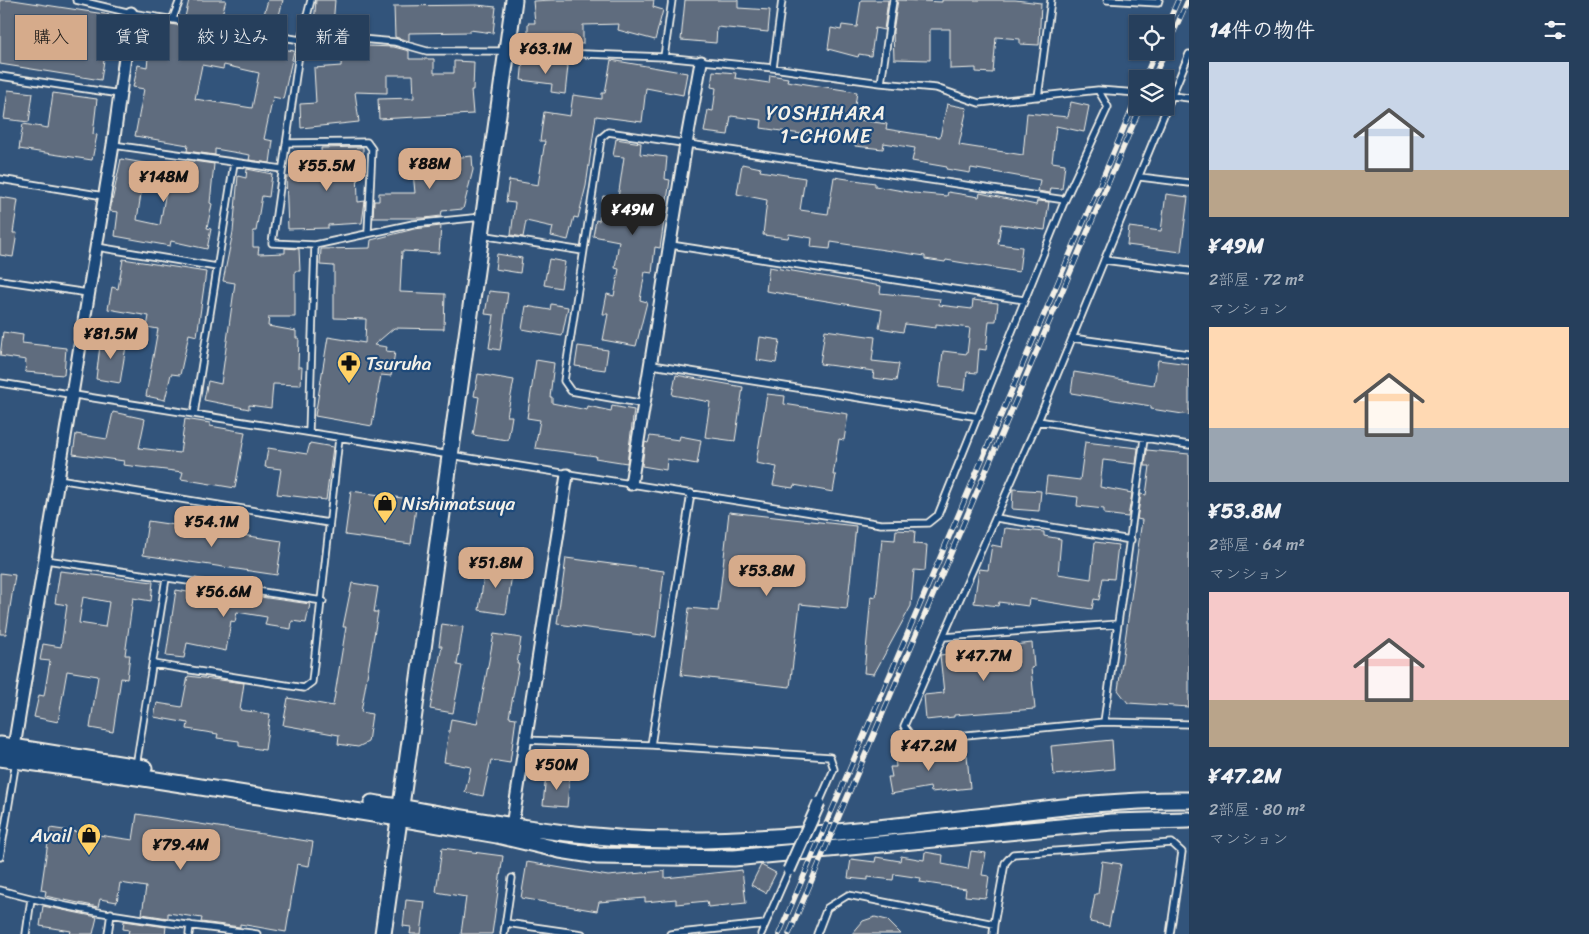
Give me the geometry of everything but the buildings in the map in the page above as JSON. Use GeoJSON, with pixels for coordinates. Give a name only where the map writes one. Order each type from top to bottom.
{"type":"FeatureCollection","features":[{"type":"Feature","properties":{"kind":"street"},"geometry":{"type":"LineString","coordinates":[[383,934],[448,456],[514,0]]}},
{"type":"Feature","properties":{"kind":"street"},"geometry":{"type":"LineString","coordinates":[[10,751],[46,560],[71,394],[113,145],[131,13]]}},
{"type":"Feature","properties":{"kind":"street"},"geometry":{"type":"LineString","coordinates":[[631,484],[701,62]]}},
{"type":"Feature","properties":{"kind":"street"},"geometry":{"type":"LineString","coordinates":[[512,826],[567,475]]}},
{"type":"Feature","properties":{"kind":"street"},"geometry":{"type":"LineString","coordinates":[[10,751],[136,777],[399,813],[607,838],[685,840],[787,836],[1131,801],[1189,800]]}},
{"type":"Feature","properties":{"kind":"street"},"geometry":{"type":"LineString","coordinates":[[0,758],[10,751],[136,766],[399,813],[560,850],[598,856],[675,859],[734,858],[1112,822],[1189,820]]}},
{"type":"Feature","properties":{"kind":"street"},"geometry":{"type":"LineString","coordinates":[[789,870],[819,803]]}},
{"type":"Feature","properties":{"kind":"lane"},"geometry":{"type":"LineString","coordinates":[[76,0],[131,13],[173,18],[297,39]]}},
{"type":"Feature","properties":{"kind":"lane"},"geometry":{"type":"LineString","coordinates":[[173,18],[180,0]]}},
{"type":"Feature","properties":{"kind":"lane"},"geometry":{"type":"LineString","coordinates":[[307,15],[311,0]]}},
{"type":"Feature","properties":{"kind":"lane"},"geometry":{"type":"LineString","coordinates":[[664,57],[672,0]]}},
{"type":"Feature","properties":{"kind":"lane"},"geometry":{"type":"LineString","coordinates":[[773,68],[782,0]]}},
{"type":"Feature","properties":{"kind":"lane"},"geometry":{"type":"LineString","coordinates":[[881,84],[893,0]]}},
{"type":"Feature","properties":{"kind":"lane"},"geometry":{"type":"LineString","coordinates":[[1038,98],[1051,0]]}},
{"type":"Feature","properties":{"kind":"lane"},"geometry":{"type":"LineString","coordinates":[[1107,0],[1158,3],[1160,0]]}},
{"type":"Feature","properties":{"kind":"lane"},"geometry":{"type":"LineString","coordinates":[[369,40],[395,42],[427,51],[507,51],[664,57],[773,68],[881,84],[936,88],[979,102],[1038,98],[1098,90],[1129,92]]}},
{"type":"Feature","properties":{"kind":"lane"},"geometry":{"type":"LineString","coordinates":[[1174,84],[1189,54]]}},
{"type":"Feature","properties":{"kind":"lane"},"geometry":{"type":"LineString","coordinates":[[298,60],[272,243],[315,245],[368,232],[413,224],[484,217]]}},
{"type":"Feature","properties":{"kind":"lane"},"geometry":{"type":"LineString","coordinates":[[0,76],[120,94]]}},
{"type":"Feature","properties":{"kind":"lane"},"geometry":{"type":"LineString","coordinates":[[0,383],[881,524],[928,523],[938,515],[1065,200],[1108,107],[1098,90]]}},
{"type":"Feature","properties":{"kind":"lane"},"geometry":{"type":"LineString","coordinates":[[1174,97],[1189,98]]}},
{"type":"Feature","properties":{"kind":"lane"},"geometry":{"type":"LineString","coordinates":[[1161,115],[1140,177],[1038,421],[904,726],[914,740],[1104,722],[1189,724]]}},
{"type":"Feature","properties":{"kind":"lane"},"geometry":{"type":"LineString","coordinates":[[645,404],[571,391],[564,380],[601,138],[608,132],[1065,200]]}},
{"type":"Feature","properties":{"kind":"lane"},"geometry":{"type":"LineString","coordinates":[[287,143],[367,142],[372,149],[368,232]]}},
{"type":"Feature","properties":{"kind":"lane"},"geometry":{"type":"LineString","coordinates":[[113,145],[282,169]]}},
{"type":"Feature","properties":{"kind":"lane"},"geometry":{"type":"LineString","coordinates":[[194,414],[234,163]]}},
{"type":"Feature","properties":{"kind":"lane"},"geometry":{"type":"LineString","coordinates":[[1140,177],[1189,183]]}},
{"type":"Feature","properties":{"kind":"lane"},"geometry":{"type":"LineString","coordinates":[[0,179],[104,196]]}},
{"type":"Feature","properties":{"kind":"lane"},"geometry":{"type":"LineString","coordinates":[[481,234],[583,251]]}},
{"type":"Feature","properties":{"kind":"lane"},"geometry":{"type":"LineString","coordinates":[[309,432],[315,245]]}},
{"type":"Feature","properties":{"kind":"lane"},"geometry":{"type":"LineString","coordinates":[[671,246],[1024,300]]}},
{"type":"Feature","properties":{"kind":"lane"},"geometry":{"type":"LineString","coordinates":[[97,247],[217,267]]}},
{"type":"Feature","properties":{"kind":"lane"},"geometry":{"type":"LineString","coordinates":[[1104,260],[1189,271]]}},
{"type":"Feature","properties":{"kind":"lane"},"geometry":{"type":"LineString","coordinates":[[0,280],[88,293]]}},
{"type":"Feature","properties":{"kind":"lane"},"geometry":{"type":"LineString","coordinates":[[1072,338],[1189,354]]}},
{"type":"Feature","properties":{"kind":"lane"},"geometry":{"type":"LineString","coordinates":[[652,365],[979,417]]}},
{"type":"Feature","properties":{"kind":"lane"},"geometry":{"type":"LineString","coordinates":[[1038,421],[1189,446]]}},
{"type":"Feature","properties":{"kind":"lane"},"geometry":{"type":"LineString","coordinates":[[153,664],[304,688],[312,682],[323,601],[329,523],[339,438]]}},
{"type":"Feature","properties":{"kind":"lane"},"geometry":{"type":"LineString","coordinates":[[1104,722],[1144,439]]}},
{"type":"Feature","properties":{"kind":"lane"},"geometry":{"type":"LineString","coordinates":[[58,479],[329,523]]}},
{"type":"Feature","properties":{"kind":"lane"},"geometry":{"type":"LineString","coordinates":[[651,744],[691,494]]}},
{"type":"Feature","properties":{"kind":"lane"},"geometry":{"type":"LineString","coordinates":[[996,518],[1131,540]]}},
{"type":"Feature","properties":{"kind":"lane"},"geometry":{"type":"LineString","coordinates":[[46,560],[323,601]]}},
{"type":"Feature","properties":{"kind":"lane"},"geometry":{"type":"LineString","coordinates":[[136,766],[166,578]]}},
{"type":"Feature","properties":{"kind":"lane"},"geometry":{"type":"LineString","coordinates":[[944,637],[1118,624]]}},
{"type":"Feature","properties":{"kind":"lane"},"geometry":{"type":"LineString","coordinates":[[524,740],[651,744],[830,757],[834,769],[819,803]]}},
{"type":"Feature","properties":{"kind":"lane"},"geometry":{"type":"LineString","coordinates":[[0,857],[10,751]]}},
{"type":"Feature","properties":{"kind":"lane"},"geometry":{"type":"LineString","coordinates":[[993,934],[1004,863],[1013,854],[1172,844],[1182,852],[1170,934]]}},
{"type":"Feature","properties":{"kind":"lane"},"geometry":{"type":"LineString","coordinates":[[761,934],[789,870]]}},
{"type":"Feature","properties":{"kind":"lane"},"geometry":{"type":"LineString","coordinates":[[504,934],[512,878]]}},
{"type":"Feature","properties":{"kind":"lane"},"geometry":{"type":"LineString","coordinates":[[0,890],[31,899],[112,913],[257,934]]}},
{"type":"Feature","properties":{"kind":"lane"},"geometry":{"type":"LineString","coordinates":[[817,934],[827,908],[848,895],[994,924]]}},
{"type":"Feature","properties":{"kind":"lane"},"geometry":{"type":"LineString","coordinates":[[26,934],[31,899]]}},
{"type":"Feature","properties":{"kind":"lane"},"geometry":{"type":"LineString","coordinates":[[108,934],[112,913]]}},
{"type":"Feature","properties":{"kind":"lane"},"geometry":{"type":"LineString","coordinates":[[506,923],[582,934]]}},
{"type":"Feature","properties":{"kind":"lane"},"geometry":{"type":"LineString","coordinates":[[670,934],[765,924]]}},
{"type":"Feature","properties":{"kind":"lane"},"geometry":{"type":"LineString","coordinates":[[189,934],[190,925]]}},
{"type":"Feature","properties":{"kind":"railway"},"geometry":{"type":"LineString","coordinates":[[1172,15],[1178,0]]}},
{"type":"Feature","properties":{"kind":"railway"},"geometry":{"type":"LineString","coordinates":[[1157,70],[1188,0]]}},
{"type":"Feature","properties":{"kind":"railway"},"geometry":{"type":"LineString","coordinates":[[1148,70],[1152,60]]}},
{"type":"Feature","properties":{"kind":"railway"},"geometry":{"type":"LineString","coordinates":[[779,934],[1129,115]]}},
{"type":"Feature","properties":{"kind":"railway"},"geometry":{"type":"LineString","coordinates":[[789,934],[1137,115]]}},
{"type":"Feature","properties":{"kind":"place","name":"Tsuruha"},"geometry":{"type":"Point","coordinates":[349,384]}},
{"type":"Feature","properties":{"kind":"place","name":"Nishimatsuya"},"geometry":{"type":"Point","coordinates":[385,524]}},
{"type":"Feature","properties":{"kind":"place","name":"Avail"},"geometry":{"type":"Point","coordinates":[89,856]}},
{"type":"Feature","properties":{"kind":"district","name":"YOSHIHARA 1-CHOME"},"geometry":{"type":"Point","coordinates":[826,124]}}]}
